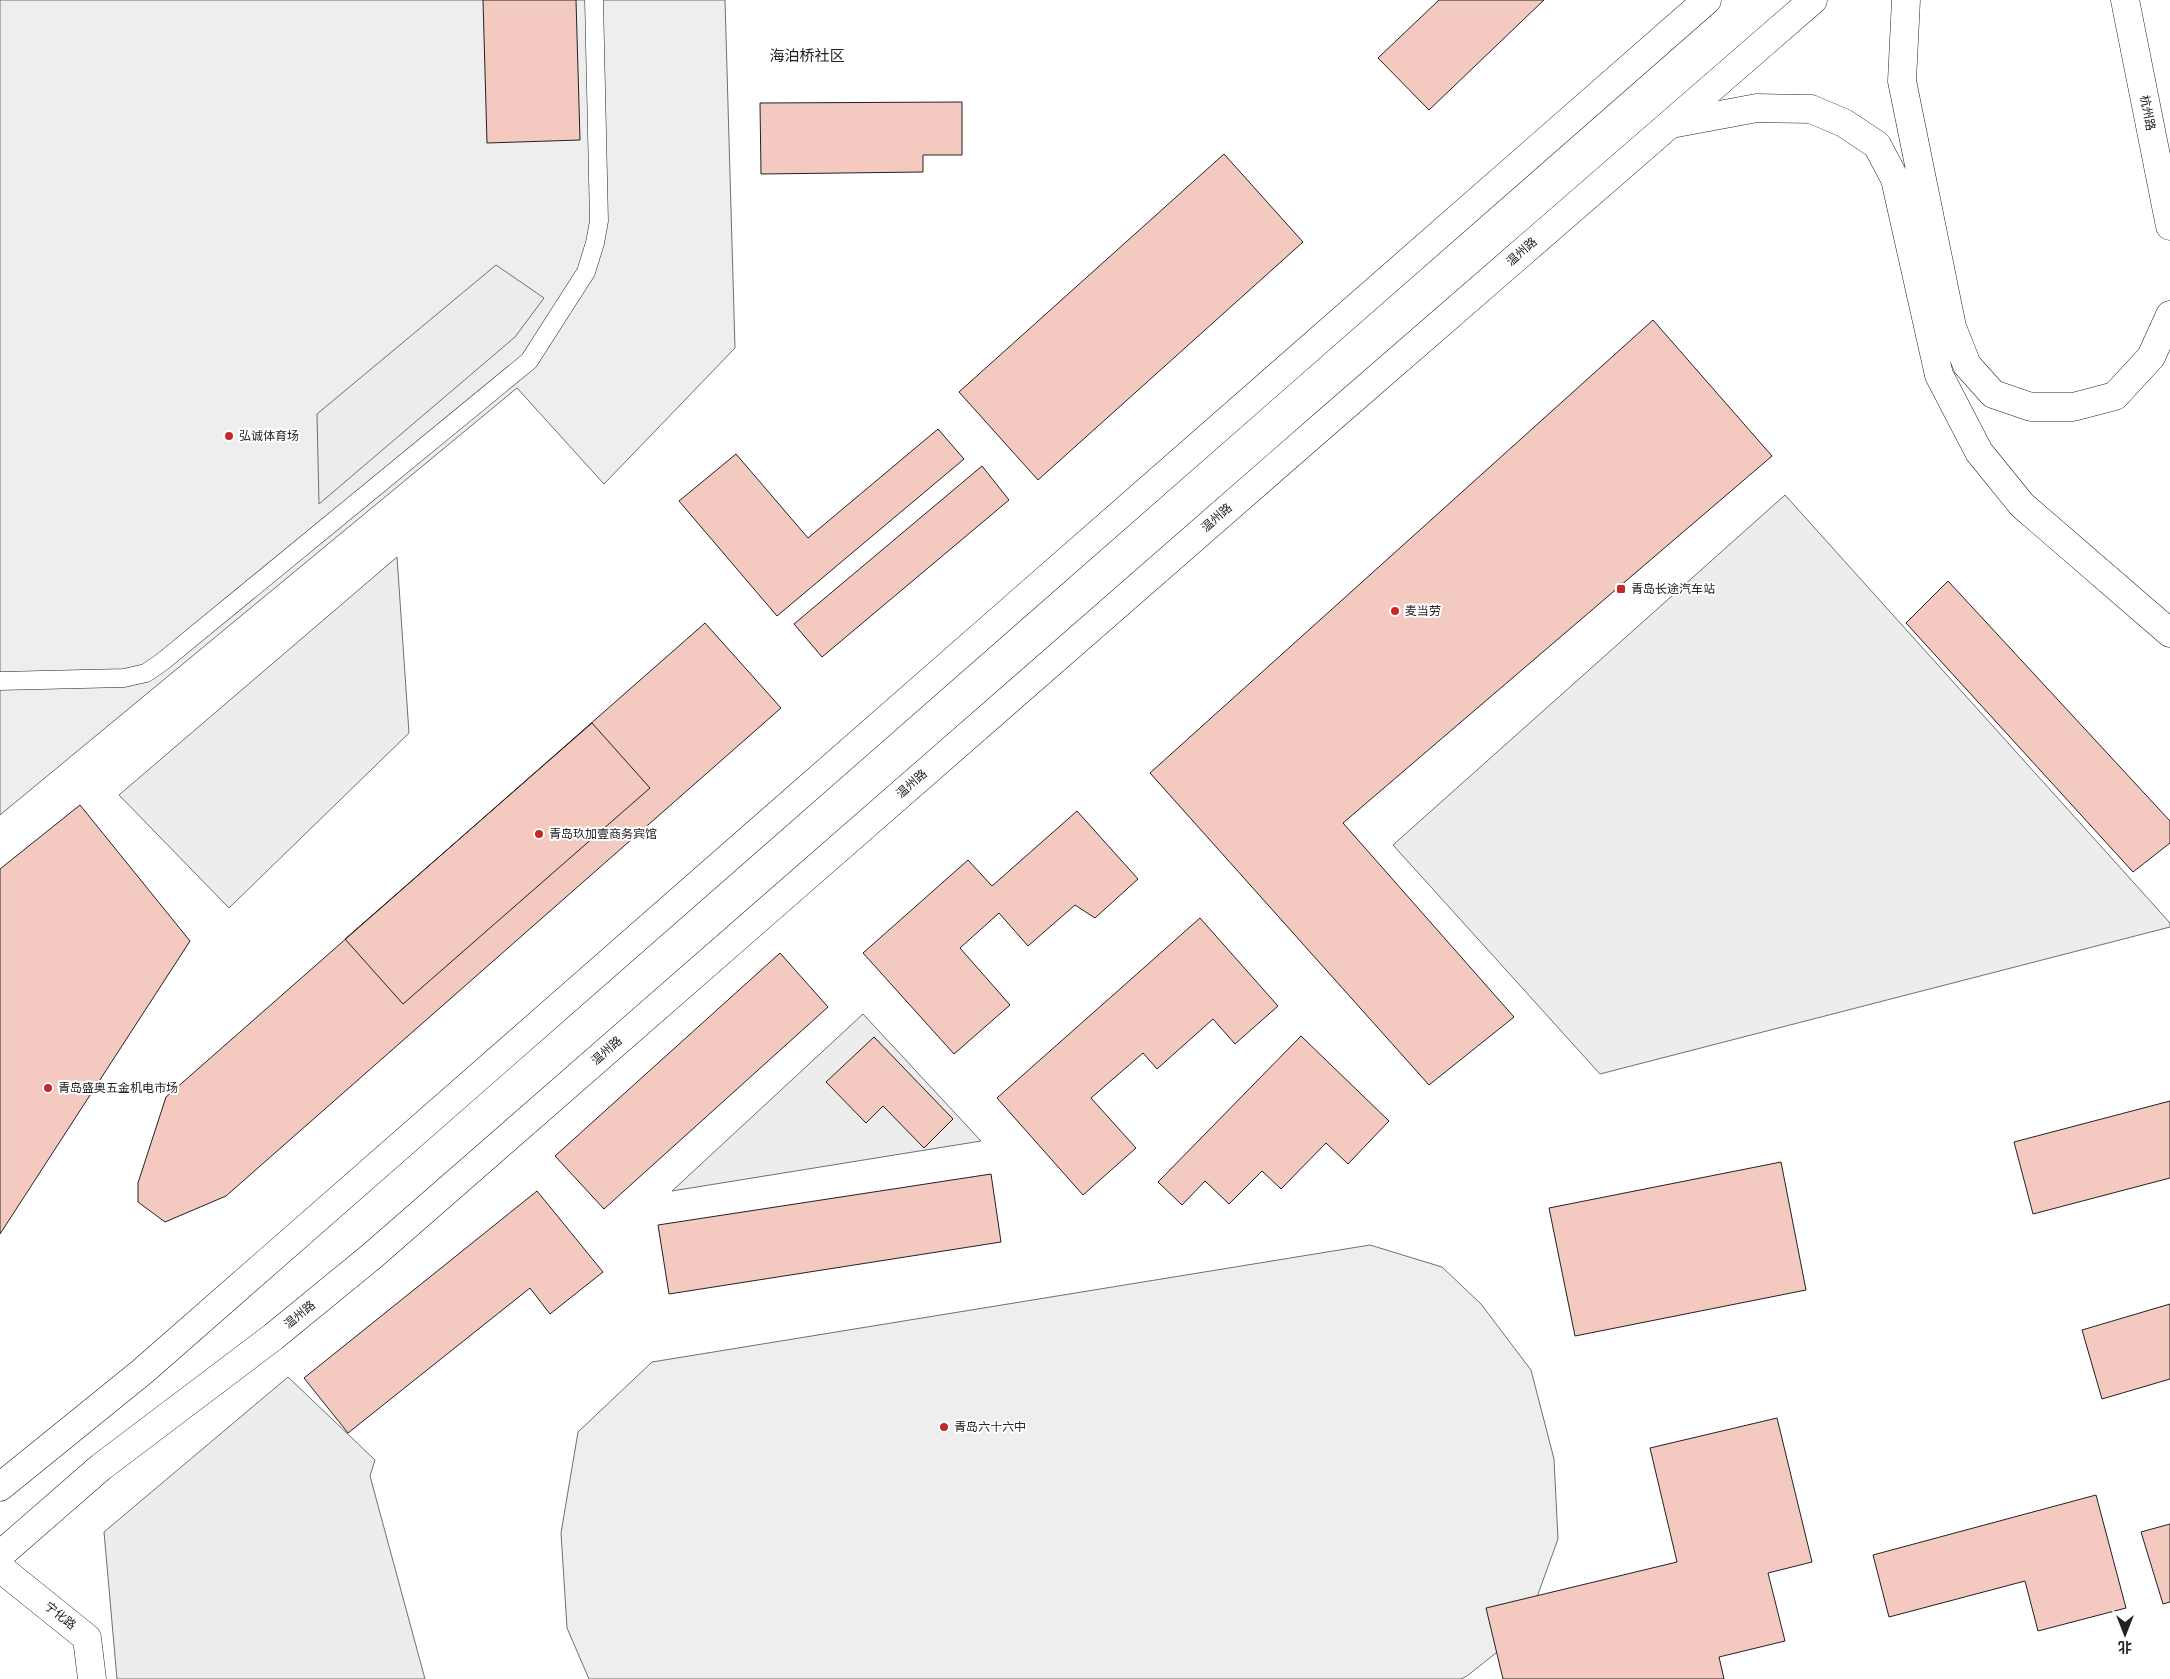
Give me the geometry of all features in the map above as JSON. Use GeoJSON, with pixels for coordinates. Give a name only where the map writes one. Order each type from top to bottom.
{"type":"FeatureCollection","features":[{"type":"Feature","properties":{"kind":"main road"},"geometry":{"type":"LineString","coordinates":[[0,1487],[143,1371],[1707,0]]}},
{"type":"Feature","properties":{"kind":"main road","name":"温州路"},"geometry":{"type":"LineString","coordinates":[[0,1556],[101,1467],[273,1337],[372,1256],[1335,414],[1813,0]]}},
{"type":"Feature","properties":{"kind":"main road"},"geometry":{"type":"LineString","coordinates":[[1906,0],[1902,82],[1952,326],[1967,365],[1993,394],[2031,407],[2073,407],[2115,396],[2151,357],[2170,315]]}},
{"type":"Feature","properties":{"kind":"main road","name":"杭州路"},"geometry":{"type":"LineString","coordinates":[[2125,0],[2170,226]]}},
{"type":"Feature","properties":{"kind":"main road"},"geometry":{"type":"LineString","coordinates":[[1671,124],[1757,108],[1810,109],[1844,123],[1877,145],[1896,179],[1939,375],[1979,452],[2022,504],[2170,633]]}},
{"type":"Feature","properties":{"kind":"main road","name":"宁化路"},"geometry":{"type":"LineString","coordinates":[[0,1568],[87,1638],[92,1679]]}},
{"type":"Feature","properties":{"kind":"lane"},"geometry":{"type":"LineString","coordinates":[[0,681],[124,678],[146,672],[170,656],[529,361],[586,272],[600,221],[594,0]]}},
{"type":"Feature","properties":{"kind":"shaded area","name":"弘诚体育场"},"geometry":{"type":"Polygon","coordinates":[[[0,0],[725,0],[735,348],[604,484],[517,388],[0,815],[0,0]]]}},
{"type":"Feature","properties":{"kind":"shaded area"},"geometry":{"type":"Polygon","coordinates":[[[496,265],[544,298],[515,337],[319,504],[317,414],[496,265]]]}},
{"type":"Feature","properties":{"kind":"shaded area"},"geometry":{"type":"Polygon","coordinates":[[[1785,495],[2170,923],[2170,927],[1600,1074],[1393,845],[1785,495]]]}},
{"type":"Feature","properties":{"kind":"shaded area"},"geometry":{"type":"Polygon","coordinates":[[[397,557],[409,733],[229,908],[119,795],[397,557]]]}},
{"type":"Feature","properties":{"kind":"shaded area"},"geometry":{"type":"Polygon","coordinates":[[[863,1014],[981,1141],[672,1191],[863,1014]]]}},
{"type":"Feature","properties":{"kind":"shaded area","name":"青岛六十六中"},"geometry":{"type":"Polygon","coordinates":[[[1370,1245],[1442,1267],[1481,1304],[1531,1370],[1554,1459],[1558,1539],[1525,1630],[1467,1676],[1461,1679],[589,1679],[567,1628],[561,1533],[578,1432],[652,1362],[1370,1245]]]}},
{"type":"Feature","properties":{"kind":"shaded area"},"geometry":{"type":"Polygon","coordinates":[[[288,1377],[375,1460],[370,1476],[425,1679],[117,1679],[104,1532],[288,1377]]]}},
{"type":"Feature","properties":{"kind":"building"},"geometry":{"type":"Polygon","coordinates":[[[483,0],[576,0],[580,140],[487,143],[483,0]]]}},
{"type":"Feature","properties":{"kind":"building"},"geometry":{"type":"Polygon","coordinates":[[[1439,0],[1544,0],[1429,110],[1378,58],[1439,0]]]}},
{"type":"Feature","properties":{"kind":"building"},"geometry":{"type":"Polygon","coordinates":[[[962,102],[962,155],[923,155],[923,172],[761,174],[760,103],[962,102]]]}},
{"type":"Feature","properties":{"kind":"building"},"geometry":{"type":"Polygon","coordinates":[[[1224,154],[1303,242],[1038,480],[959,392],[1224,154]]]}},
{"type":"Feature","properties":{"kind":"building"},"geometry":{"type":"Polygon","coordinates":[[[1653,320],[1772,456],[1343,823],[1514,1017],[1429,1085],[1150,773],[1653,320]]]}},
{"type":"Feature","properties":{"kind":"building"},"geometry":{"type":"Polygon","coordinates":[[[938,429],[964,459],[777,616],[679,501],[736,454],[808,538],[938,429]]]}},
{"type":"Feature","properties":{"kind":"building"},"geometry":{"type":"Polygon","coordinates":[[[982,466],[1009,500],[822,657],[794,624],[982,466]]]}},
{"type":"Feature","properties":{"kind":"building"},"geometry":{"type":"Polygon","coordinates":[[[1948,581],[2170,821],[2170,843],[2133,872],[1906,623],[1948,581]]]}},
{"type":"Feature","properties":{"kind":"building"},"geometry":{"type":"Polygon","coordinates":[[[705,623],[781,708],[226,1196],[165,1222],[138,1202],[138,1183],[166,1097],[705,623]]]}},
{"type":"Feature","properties":{"kind":"building"},"geometry":{"type":"Polygon","coordinates":[[[592,723],[650,788],[403,1004],[345,939],[592,723]]]}},
{"type":"Feature","properties":{"kind":"building","name":"青岛盛奥五金机电市场"},"geometry":{"type":"Polygon","coordinates":[[[80,805],[190,941],[0,1234],[0,869],[80,805]]]}},
{"type":"Feature","properties":{"kind":"building"},"geometry":{"type":"Polygon","coordinates":[[[1077,811],[1138,879],[1095,918],[1075,905],[1028,946],[999,913],[960,948],[1010,1005],[954,1054],[863,953],[968,860],[992,886],[1077,811]]]}},
{"type":"Feature","properties":{"kind":"building"},"geometry":{"type":"Polygon","coordinates":[[[1200,918],[1278,1006],[1235,1044],[1213,1019],[1157,1069],[1143,1053],[1091,1098],[1136,1148],[1083,1195],[997,1098],[1200,918]]]}},
{"type":"Feature","properties":{"kind":"building"},"geometry":{"type":"Polygon","coordinates":[[[780,953],[828,1007],[604,1209],[555,1156],[780,953]]]}},
{"type":"Feature","properties":{"kind":"building"},"geometry":{"type":"Polygon","coordinates":[[[1301,1036],[1389,1121],[1348,1164],[1326,1143],[1281,1189],[1262,1171],[1229,1204],[1205,1181],[1182,1205],[1158,1182],[1301,1036]]]}},
{"type":"Feature","properties":{"kind":"building"},"geometry":{"type":"Polygon","coordinates":[[[874,1037],[953,1119],[924,1148],[883,1106],[866,1123],[826,1082],[874,1037]]]}},
{"type":"Feature","properties":{"kind":"building"},"geometry":{"type":"Polygon","coordinates":[[[2170,1101],[2170,1178],[2033,1214],[2014,1142],[2170,1101]]]}},
{"type":"Feature","properties":{"kind":"building"},"geometry":{"type":"Polygon","coordinates":[[[1781,1162],[1806,1290],[1575,1336],[1549,1208],[1781,1162]]]}},
{"type":"Feature","properties":{"kind":"building"},"geometry":{"type":"Polygon","coordinates":[[[991,1174],[1001,1242],[669,1294],[658,1225],[991,1174]]]}},
{"type":"Feature","properties":{"kind":"building"},"geometry":{"type":"Polygon","coordinates":[[[537,1191],[603,1272],[550,1314],[530,1288],[348,1433],[304,1378],[537,1191]]]}},
{"type":"Feature","properties":{"kind":"building"},"geometry":{"type":"Polygon","coordinates":[[[2170,1304],[2170,1379],[2102,1399],[2082,1330],[2170,1304]]]}},
{"type":"Feature","properties":{"kind":"building"},"geometry":{"type":"Polygon","coordinates":[[[1777,1418],[1812,1562],[1768,1573],[1785,1641],[1719,1657],[1724,1679],[1503,1679],[1486,1608],[1677,1562],[1650,1448],[1777,1418]]]}},
{"type":"Feature","properties":{"kind":"building"},"geometry":{"type":"Polygon","coordinates":[[[2096,1495],[2126,1608],[2038,1631],[2025,1581],[1889,1617],[1873,1555],[2096,1495]]]}},
{"type":"Feature","properties":{"kind":"building"},"geometry":{"type":"Polygon","coordinates":[[[2170,1524],[2170,1602],[2163,1604],[2141,1532],[2170,1524]]]}},
{"type":"Feature","properties":{"kind":"place","name":"弘诚体育场"},"geometry":{"type":"Point","coordinates":[229,436]}},
{"type":"Feature","properties":{"kind":"place","name":"青岛长途汽车站"},"geometry":{"type":"Point","coordinates":[1621,589]}},
{"type":"Feature","properties":{"kind":"place","name":"麦当劳"},"geometry":{"type":"Point","coordinates":[1395,611]}},
{"type":"Feature","properties":{"kind":"place","name":"青岛玖加壹商务宾馆"},"geometry":{"type":"Point","coordinates":[539,834]}},
{"type":"Feature","properties":{"kind":"place","name":"青岛盛奥五金机电市场"},"geometry":{"type":"Point","coordinates":[48,1088]}},
{"type":"Feature","properties":{"kind":"place","name":"青岛六十六中"},"geometry":{"type":"Point","coordinates":[944,1427]}},
{"type":"Feature","properties":{"kind":"district","name":"海泊桥社区"},"geometry":{"type":"Point","coordinates":[807,56]}}]}
